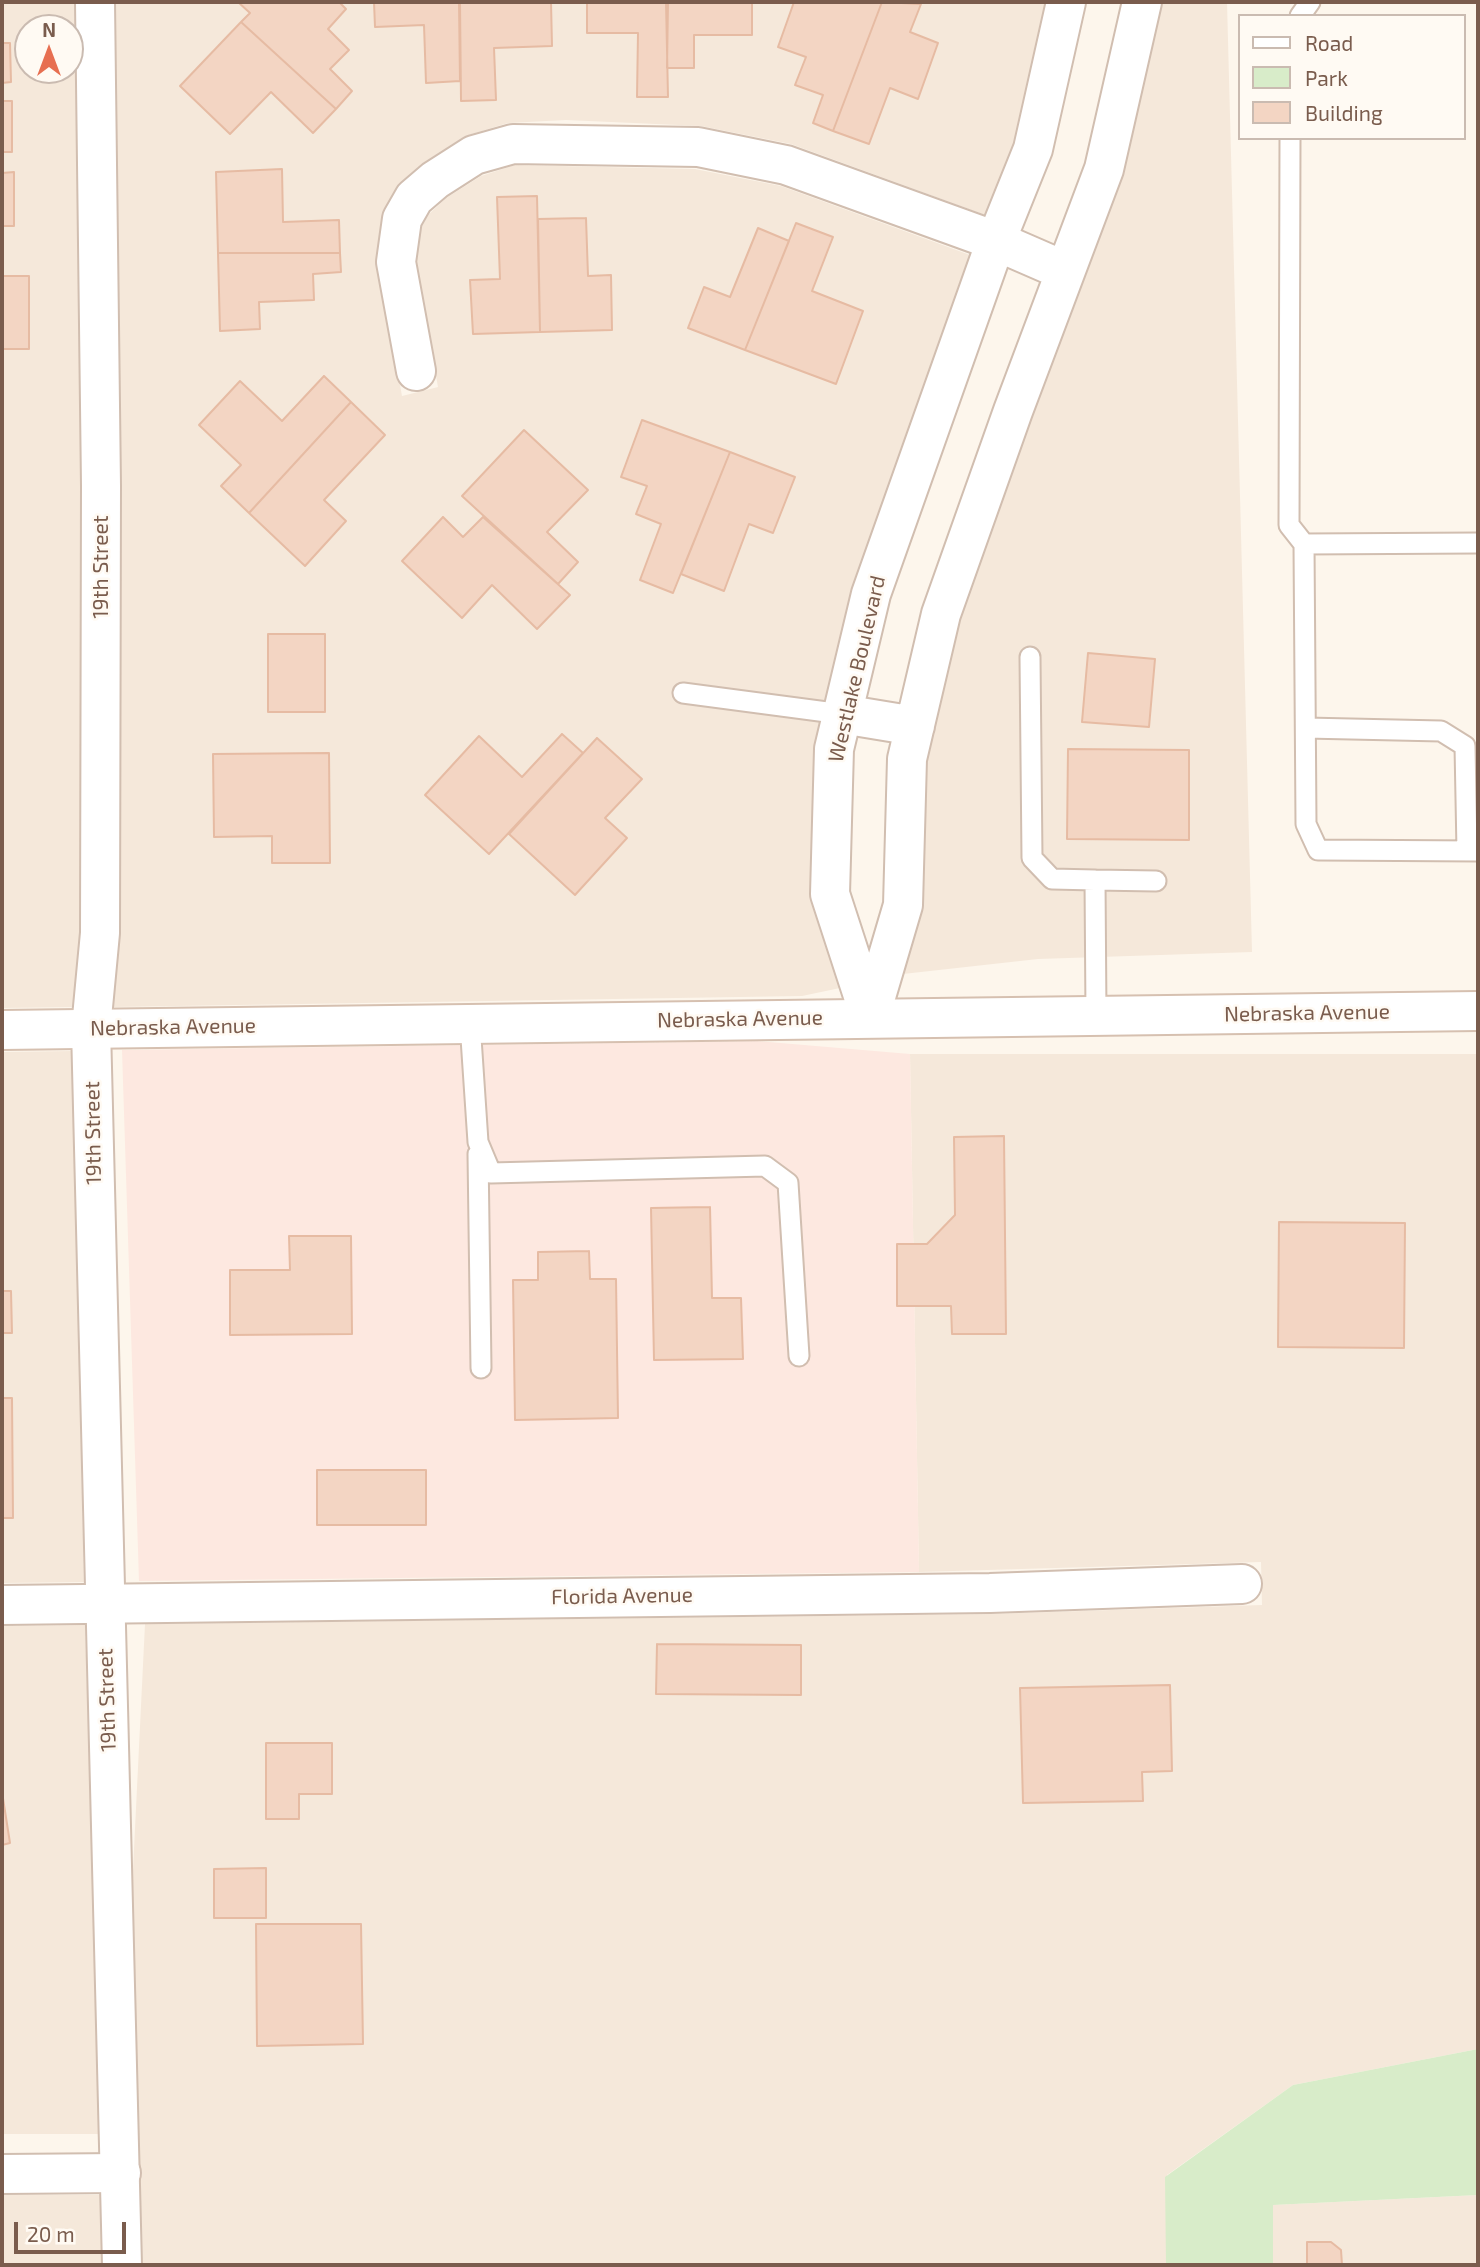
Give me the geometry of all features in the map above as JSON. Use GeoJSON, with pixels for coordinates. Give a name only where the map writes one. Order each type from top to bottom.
{"type":"FeatureCollection","features":[{"type":"Feature","properties":{"kind":"street","name":"19th Street"},"geometry":{"type":"LineString","coordinates":[[95,2],[101,486],[100,933],[91,1028],[122,2265]]}},
{"type":"Feature","properties":{"kind":"street","name":"Westlake Boulevard"},"geometry":{"type":"LineString","coordinates":[[870,1017],[830,894],[834,749],[871,594],[996,242],[1033,149],[1066,2]]}},
{"type":"Feature","properties":{"kind":"street"},"geometry":{"type":"LineString","coordinates":[[870,1017],[903,905],[907,759],[941,614],[1104,169],[1142,2]]}},
{"type":"Feature","properties":{"kind":"street"},"geometry":{"type":"LineString","coordinates":[[416,371],[396,262],[402,219],[414,198],[435,180],[474,155],[513,144],[698,147],[786,165],[996,242],[1065,271]]}},
{"type":"Feature","properties":{"kind":"street"},"geometry":{"type":"LineString","coordinates":[[842,713],[915,726]]}},
{"type":"Feature","properties":{"kind":"street","name":"Nebraska Avenue"},"geometry":{"type":"LineString","coordinates":[[2,1030],[1478,1011]]}},
{"type":"Feature","properties":{"kind":"street","name":"Florida Avenue"},"geometry":{"type":"LineString","coordinates":[[2,1605],[990,1593],[1242,1584]]}},
{"type":"Feature","properties":{"kind":"street"},"geometry":{"type":"LineString","coordinates":[[2,2174],[121,2173]]}},
{"type":"Feature","properties":{"kind":"lane"},"geometry":{"type":"LineString","coordinates":[[1290,140],[1289,526],[1304,544],[1306,824],[1318,850],[1473,851],[1465,746],[1441,731],[1306,728]]}},
{"type":"Feature","properties":{"kind":"lane"},"geometry":{"type":"LineString","coordinates":[[1304,544],[1478,543]]}},
{"type":"Feature","properties":{"kind":"lane"},"geometry":{"type":"LineString","coordinates":[[1030,657],[1032,858],[1052,879],[1156,881]]}},
{"type":"Feature","properties":{"kind":"lane"},"geometry":{"type":"LineString","coordinates":[[683,692],[842,713]]}},
{"type":"Feature","properties":{"kind":"lane"},"geometry":{"type":"LineString","coordinates":[[1095,880],[1097,1015]]}},
{"type":"Feature","properties":{"kind":"lane"},"geometry":{"type":"LineString","coordinates":[[470,1023],[478,1142],[481,1368]]}},
{"type":"Feature","properties":{"kind":"lane"},"geometry":{"type":"LineString","coordinates":[[478,1142],[491,1173],[765,1166],[788,1182],[799,1356]]}},
{"type":"Feature","properties":{"kind":"shaded area"},"geometry":{"type":"Polygon","coordinates":[[[2,2],[76,2],[76,14],[14,14],[14,84],[77,84],[82,486],[81,932],[73,1007],[2,1008],[2,2]]]}},
{"type":"Feature","properties":{"kind":"shaded area"},"geometry":{"type":"Polygon","coordinates":[[[114,2],[1047,2],[1015,141],[985,215],[791,144],[701,126],[566,120],[508,123],[465,136],[426,161],[402,181],[384,215],[377,258],[402,396],[438,387],[415,262],[421,227],[429,214],[446,198],[481,176],[515,165],[695,169],[781,186],[970,255],[853,586],[816,744],[811,894],[840,988],[802,996],[112,1007],[114,2]]]}},
{"type":"Feature","properties":{"kind":"shaded area"},"geometry":{"type":"Polygon","coordinates":[[[1161,2],[1227,2],[1252,952],[1038,959],[903,974],[923,906],[926,762],[959,621],[1030,419],[1121,178],[1161,2]]]}},
{"type":"Feature","properties":{"kind":"shaded area"},"geometry":{"type":"Polygon","coordinates":[[[757,1041],[910,1054],[919,1572],[139,1581],[122,1050],[757,1041]]]}},
{"type":"Feature","properties":{"kind":"shaded area"},"geometry":{"type":"Polygon","coordinates":[[[72,1051],[84,1582],[2,1583],[2,1052],[72,1051]]]}},
{"type":"Feature","properties":{"kind":"shaded area"},"geometry":{"type":"Polygon","coordinates":[[[910,1054],[1478,1054],[1478,2049],[1293,2085],[1167,2175],[1187,2265],[139,2265],[139,2134],[132,1890],[145,1624],[991,1614],[1262,1605],[1261,1562],[919,1572],[910,1054]]]}},
{"type":"Feature","properties":{"kind":"shaded area"},"geometry":{"type":"Polygon","coordinates":[[[85,1625],[101,2134],[2,2134],[2,1626],[85,1625]]]}},
{"type":"Feature","properties":{"kind":"shaded area"},"geometry":{"type":"Polygon","coordinates":[[[2,2195],[102,2195],[102,2265],[2,2265],[2,2195]]]}},
{"type":"Feature","properties":{"kind":"shaded area"},"geometry":{"type":"Polygon","coordinates":[[[1478,2195],[1478,2265],[1273,2265],[1272,2205],[1478,2195]]]}},
{"type":"Feature","properties":{"kind":"green space"},"geometry":{"type":"Polygon","coordinates":[[[1478,2049],[1478,2195],[1273,2205],[1273,2265],[1166,2265],[1165,2177],[1293,2085],[1478,2049]]]}},
{"type":"Feature","properties":{"kind":"building"},"geometry":{"type":"Polygon","coordinates":[[[238,2],[339,2],[346,9],[328,29],[349,50],[330,69],[352,91],[336,109],[241,22],[250,13],[238,2]]]}},
{"type":"Feature","properties":{"kind":"building"},"geometry":{"type":"Polygon","coordinates":[[[374,2],[459,2],[460,81],[426,83],[424,25],[375,27],[374,2]]]}},
{"type":"Feature","properties":{"kind":"building"},"geometry":{"type":"Polygon","coordinates":[[[460,2],[551,2],[552,46],[494,48],[496,100],[461,101],[460,2]]]}},
{"type":"Feature","properties":{"kind":"building"},"geometry":{"type":"Polygon","coordinates":[[[587,2],[666,2],[668,97],[637,97],[638,33],[587,33],[587,2]]]}},
{"type":"Feature","properties":{"kind":"building"},"geometry":{"type":"Polygon","coordinates":[[[668,2],[752,2],[752,35],[694,35],[694,68],[667,68],[668,2]]]}},
{"type":"Feature","properties":{"kind":"building"},"geometry":{"type":"Polygon","coordinates":[[[794,2],[882,2],[833,131],[813,123],[823,95],[795,85],[806,57],[778,47],[794,2]]]}},
{"type":"Feature","properties":{"kind":"building"},"geometry":{"type":"Polygon","coordinates":[[[882,2],[921,4],[910,32],[938,43],[918,99],[890,88],[869,144],[833,131],[882,2]]]}},
{"type":"Feature","properties":{"kind":"building"},"geometry":{"type":"Polygon","coordinates":[[[241,22],[336,109],[313,133],[271,92],[230,134],[180,86],[241,22]]]}},
{"type":"Feature","properties":{"kind":"building"},"geometry":{"type":"Polygon","coordinates":[[[2,43],[10,43],[11,82],[2,83],[2,43]]]}},
{"type":"Feature","properties":{"kind":"building"},"geometry":{"type":"Polygon","coordinates":[[[2,101],[12,101],[12,152],[2,152],[2,101]]]}},
{"type":"Feature","properties":{"kind":"building"},"geometry":{"type":"Polygon","coordinates":[[[282,169],[283,222],[339,220],[340,253],[218,253],[216,172],[282,169]]]}},
{"type":"Feature","properties":{"kind":"building"},"geometry":{"type":"Polygon","coordinates":[[[14,172],[14,226],[2,226],[2,173],[14,172]]]}},
{"type":"Feature","properties":{"kind":"building"},"geometry":{"type":"Polygon","coordinates":[[[537,196],[540,332],[473,334],[470,280],[500,279],[497,197],[537,196]]]}},
{"type":"Feature","properties":{"kind":"building"},"geometry":{"type":"Polygon","coordinates":[[[586,218],[588,276],[611,275],[612,330],[540,332],[538,219],[586,218]]]}},
{"type":"Feature","properties":{"kind":"building"},"geometry":{"type":"Polygon","coordinates":[[[796,223],[833,237],[812,291],[863,311],[836,384],[745,350],[796,223]]]}},
{"type":"Feature","properties":{"kind":"building"},"geometry":{"type":"Polygon","coordinates":[[[758,228],[789,241],[745,350],[688,328],[704,287],[730,297],[758,228]]]}},
{"type":"Feature","properties":{"kind":"building"},"geometry":{"type":"Polygon","coordinates":[[[218,253],[340,253],[341,272],[313,274],[314,300],[259,302],[260,329],[220,331],[218,253]]]}},
{"type":"Feature","properties":{"kind":"building"},"geometry":{"type":"Polygon","coordinates":[[[2,276],[29,276],[29,349],[2,349],[2,276]]]}},
{"type":"Feature","properties":{"kind":"building"},"geometry":{"type":"Polygon","coordinates":[[[324,376],[351,402],[249,513],[221,486],[241,465],[199,425],[240,381],[282,421],[324,376]]]}},
{"type":"Feature","properties":{"kind":"building"},"geometry":{"type":"Polygon","coordinates":[[[351,402],[385,435],[324,500],[346,521],[305,566],[249,513],[351,402]]]}},
{"type":"Feature","properties":{"kind":"building"},"geometry":{"type":"Polygon","coordinates":[[[642,420],[730,452],[673,593],[640,580],[661,524],[636,514],[647,486],[621,477],[642,420]]]}},
{"type":"Feature","properties":{"kind":"building"},"geometry":{"type":"Polygon","coordinates":[[[524,430],[588,490],[547,532],[578,562],[558,584],[462,496],[524,430]]]}},
{"type":"Feature","properties":{"kind":"building"},"geometry":{"type":"Polygon","coordinates":[[[730,452],[795,477],[773,533],[749,524],[724,591],[681,574],[730,452]]]}},
{"type":"Feature","properties":{"kind":"building"},"geometry":{"type":"Polygon","coordinates":[[[443,517],[463,537],[483,517],[570,595],[537,629],[492,585],[462,618],[402,561],[443,517]]]}},
{"type":"Feature","properties":{"kind":"building"},"geometry":{"type":"Polygon","coordinates":[[[268,634],[325,634],[325,712],[268,712],[268,634]]]}},
{"type":"Feature","properties":{"kind":"building"},"geometry":{"type":"Polygon","coordinates":[[[1088,653],[1155,659],[1149,727],[1082,722],[1088,653]]]}},
{"type":"Feature","properties":{"kind":"building"},"geometry":{"type":"Polygon","coordinates":[[[562,734],[583,753],[489,854],[425,795],[479,736],[522,777],[562,734]]]}},
{"type":"Feature","properties":{"kind":"building"},"geometry":{"type":"Polygon","coordinates":[[[597,738],[642,779],[605,818],[627,838],[575,895],[509,834],[597,738]]]}},
{"type":"Feature","properties":{"kind":"building"},"geometry":{"type":"Polygon","coordinates":[[[1068,749],[1189,750],[1189,840],[1067,839],[1068,749]]]}},
{"type":"Feature","properties":{"kind":"building"},"geometry":{"type":"Polygon","coordinates":[[[329,753],[330,863],[272,863],[272,836],[214,837],[213,754],[329,753]]]}},
{"type":"Feature","properties":{"kind":"building"},"geometry":{"type":"Polygon","coordinates":[[[1004,1136],[1006,1334],[952,1334],[951,1306],[897,1306],[897,1244],[927,1244],[955,1215],[954,1137],[1004,1136]]]}},
{"type":"Feature","properties":{"kind":"building"},"geometry":{"type":"Polygon","coordinates":[[[710,1207],[712,1298],[741,1298],[743,1359],[654,1360],[651,1208],[710,1207]]]}},
{"type":"Feature","properties":{"kind":"building"},"geometry":{"type":"Polygon","coordinates":[[[1279,1222],[1405,1223],[1404,1348],[1278,1347],[1279,1222]]]}},
{"type":"Feature","properties":{"kind":"building"},"geometry":{"type":"Polygon","coordinates":[[[289,1236],[351,1236],[352,1334],[230,1335],[230,1270],[290,1270],[289,1236]]]}},
{"type":"Feature","properties":{"kind":"building"},"geometry":{"type":"Polygon","coordinates":[[[589,1251],[590,1279],[616,1279],[618,1418],[515,1420],[513,1280],[538,1280],[538,1252],[589,1251]]]}},
{"type":"Feature","properties":{"kind":"building"},"geometry":{"type":"Polygon","coordinates":[[[2,1291],[11,1291],[12,1333],[2,1333],[2,1291]]]}},
{"type":"Feature","properties":{"kind":"building"},"geometry":{"type":"Polygon","coordinates":[[[2,1398],[12,1398],[13,1518],[2,1518],[2,1398]]]}},
{"type":"Feature","properties":{"kind":"building"},"geometry":{"type":"Polygon","coordinates":[[[317,1470],[426,1470],[426,1525],[317,1525],[317,1470]]]}},
{"type":"Feature","properties":{"kind":"building"},"geometry":{"type":"Polygon","coordinates":[[[657,1644],[801,1645],[801,1695],[656,1694],[657,1644]]]}},
{"type":"Feature","properties":{"kind":"building"},"geometry":{"type":"Polygon","coordinates":[[[1170,1685],[1172,1771],[1142,1772],[1143,1801],[1023,1803],[1020,1688],[1170,1685]]]}},
{"type":"Feature","properties":{"kind":"building"},"geometry":{"type":"Polygon","coordinates":[[[266,1743],[332,1743],[332,1794],[299,1794],[299,1819],[266,1819],[266,1743]]]}},
{"type":"Feature","properties":{"kind":"building"},"geometry":{"type":"Polygon","coordinates":[[[2,1792],[10,1843],[2,1845],[2,1792]]]}},
{"type":"Feature","properties":{"kind":"building"},"geometry":{"type":"Polygon","coordinates":[[[266,1868],[266,1918],[214,1918],[214,1869],[266,1868]]]}},
{"type":"Feature","properties":{"kind":"building"},"geometry":{"type":"Polygon","coordinates":[[[256,1924],[361,1924],[363,2044],[257,2046],[256,1924]]]}},
{"type":"Feature","properties":{"kind":"building"},"geometry":{"type":"Polygon","coordinates":[[[1307,2242],[1331,2242],[1341,2250],[1342,2265],[1307,2265],[1307,2242]]]}}]}
